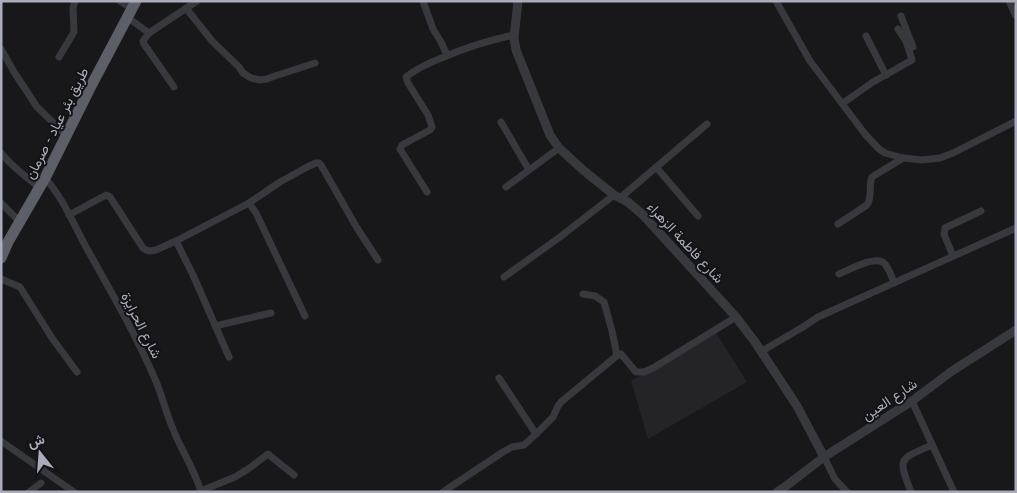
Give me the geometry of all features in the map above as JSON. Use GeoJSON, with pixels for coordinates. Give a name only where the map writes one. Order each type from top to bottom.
{"type":"FeatureCollection","features":[{"type":"Feature","properties":{"kind":"highway","name":"طريق بئر عياد - صرمان"},"geometry":{"type":"LineString","coordinates":[[1,258],[8,242],[42,183],[131,9]]}},
{"type":"Feature","properties":{"kind":"street"},"geometry":{"type":"LineString","coordinates":[[58,57],[74,32],[73,8],[75,1]]}},
{"type":"Feature","properties":{"kind":"street"},"geometry":{"type":"LineString","coordinates":[[120,1],[131,9],[149,33]]}},
{"type":"Feature","properties":{"kind":"street"},"geometry":{"type":"LineString","coordinates":[[174,86],[143,42],[149,33],[197,1]]}},
{"type":"Feature","properties":{"kind":"street"},"geometry":{"type":"LineString","coordinates":[[423,1],[433,29],[447,55]]}},
{"type":"Feature","properties":{"kind":"street","name":"شارع فاطمة الزهراء"},"geometry":{"type":"LineString","coordinates":[[518,1],[514,35],[516,50],[550,135],[559,148],[578,166],[617,197],[633,205],[644,215],[736,317],[762,351],[797,406],[824,457]]}},
{"type":"Feature","properties":{"kind":"street"},"geometry":{"type":"LineString","coordinates":[[776,1],[810,61],[865,134],[885,153],[903,158],[922,160],[940,158],[1016,121]]}},
{"type":"Feature","properties":{"kind":"street"},"geometry":{"type":"LineString","coordinates":[[1009,1],[1016,16]]}},
{"type":"Feature","properties":{"kind":"street"},"geometry":{"type":"LineString","coordinates":[[186,8],[212,41],[251,78],[267,79],[315,63]]}},
{"type":"Feature","properties":{"kind":"street"},"geometry":{"type":"LineString","coordinates":[[843,103],[916,57],[901,16]]}},
{"type":"Feature","properties":{"kind":"street"},"geometry":{"type":"LineString","coordinates":[[898,28],[906,42],[912,60]]}},
{"type":"Feature","properties":{"kind":"street"},"geometry":{"type":"LineString","coordinates":[[426,192],[400,149],[404,144],[430,130],[432,127],[428,116],[406,77],[418,69],[470,46],[491,39],[514,35]]}},
{"type":"Feature","properties":{"kind":"street"},"geometry":{"type":"LineString","coordinates":[[866,36],[886,75]]}},
{"type":"Feature","properties":{"kind":"street"},"geometry":{"type":"LineString","coordinates":[[1,49],[37,107],[66,135]]}},
{"type":"Feature","properties":{"kind":"street"},"geometry":{"type":"LineString","coordinates":[[501,122],[530,170]]}},
{"type":"Feature","properties":{"kind":"street"},"geometry":{"type":"LineString","coordinates":[[504,277],[617,197],[707,124]]}},
{"type":"Feature","properties":{"kind":"street"},"geometry":{"type":"LineString","coordinates":[[506,187],[559,148]]}},
{"type":"Feature","properties":{"kind":"street","name":"شارع الحرايزة"},"geometry":{"type":"LineString","coordinates":[[1,153],[20,172],[54,188],[64,203],[150,368],[164,401],[169,421],[201,491]]}},
{"type":"Feature","properties":{"kind":"street"},"geometry":{"type":"LineString","coordinates":[[838,224],[867,205],[870,200],[872,177],[903,158]]}},
{"type":"Feature","properties":{"kind":"street"},"geometry":{"type":"LineString","coordinates":[[69,215],[106,195],[110,197],[143,248],[150,251],[156,250],[249,203],[287,178],[309,166],[319,163],[378,260]]}},
{"type":"Feature","properties":{"kind":"street"},"geometry":{"type":"LineString","coordinates":[[656,167],[698,216]]}},
{"type":"Feature","properties":{"kind":"street"},"geometry":{"type":"LineString","coordinates":[[1,203],[20,222]]}},
{"type":"Feature","properties":{"kind":"street"},"geometry":{"type":"LineString","coordinates":[[249,203],[256,213],[305,316]]}},
{"type":"Feature","properties":{"kind":"street"},"geometry":{"type":"LineString","coordinates":[[953,256],[944,234],[945,228],[981,211]]}},
{"type":"Feature","properties":{"kind":"street"},"geometry":{"type":"LineString","coordinates":[[762,351],[818,317],[1016,228]]}},
{"type":"Feature","properties":{"kind":"street"},"geometry":{"type":"LineString","coordinates":[[176,241],[229,357]]}},
{"type":"Feature","properties":{"kind":"street"},"geometry":{"type":"LineString","coordinates":[[1,252],[8,242]]}},
{"type":"Feature","properties":{"kind":"street"},"geometry":{"type":"LineString","coordinates":[[839,274],[871,261],[880,261],[885,263],[894,283]]}},
{"type":"Feature","properties":{"kind":"street"},"geometry":{"type":"LineString","coordinates":[[1,279],[20,287],[52,338],[77,372]]}},
{"type":"Feature","properties":{"kind":"street"},"geometry":{"type":"LineString","coordinates":[[583,294],[595,296],[604,302],[617,356]]}},
{"type":"Feature","properties":{"kind":"street"},"geometry":{"type":"LineString","coordinates":[[215,326],[271,313]]}},
{"type":"Feature","properties":{"kind":"street"},"geometry":{"type":"LineString","coordinates":[[443,492],[503,452],[512,447],[524,445],[554,417],[556,409],[561,402],[617,356],[621,354],[633,369],[640,373],[644,372],[736,317]]}},
{"type":"Feature","properties":{"kind":"street","name":"شارع العين"},"geometry":{"type":"LineString","coordinates":[[777,492],[788,489],[824,457],[912,401],[952,371],[1016,330]]}},
{"type":"Feature","properties":{"kind":"street"},"geometry":{"type":"LineString","coordinates":[[499,378],[536,434]]}},
{"type":"Feature","properties":{"kind":"street"},"geometry":{"type":"LineString","coordinates":[[912,401],[954,492]]}},
{"type":"Feature","properties":{"kind":"street"},"geometry":{"type":"LineString","coordinates":[[1,442],[74,492]]}},
{"type":"Feature","properties":{"kind":"street"},"geometry":{"type":"LineString","coordinates":[[911,492],[903,469],[904,460],[909,455],[932,445]]}},
{"type":"Feature","properties":{"kind":"street"},"geometry":{"type":"LineString","coordinates":[[201,491],[235,477],[268,454],[294,475]]}},
{"type":"Feature","properties":{"kind":"street"},"geometry":{"type":"LineString","coordinates":[[824,457],[834,478],[847,492]]}},
{"type":"Feature","properties":{"kind":"street"},"geometry":{"type":"LineString","coordinates":[[29,492],[40,483]]}},
{"type":"Feature","properties":{"kind":"shaded area"},"geometry":{"type":"Polygon","coordinates":[[[715,331],[747,382],[648,439],[631,381],[715,331]]]}}]}
